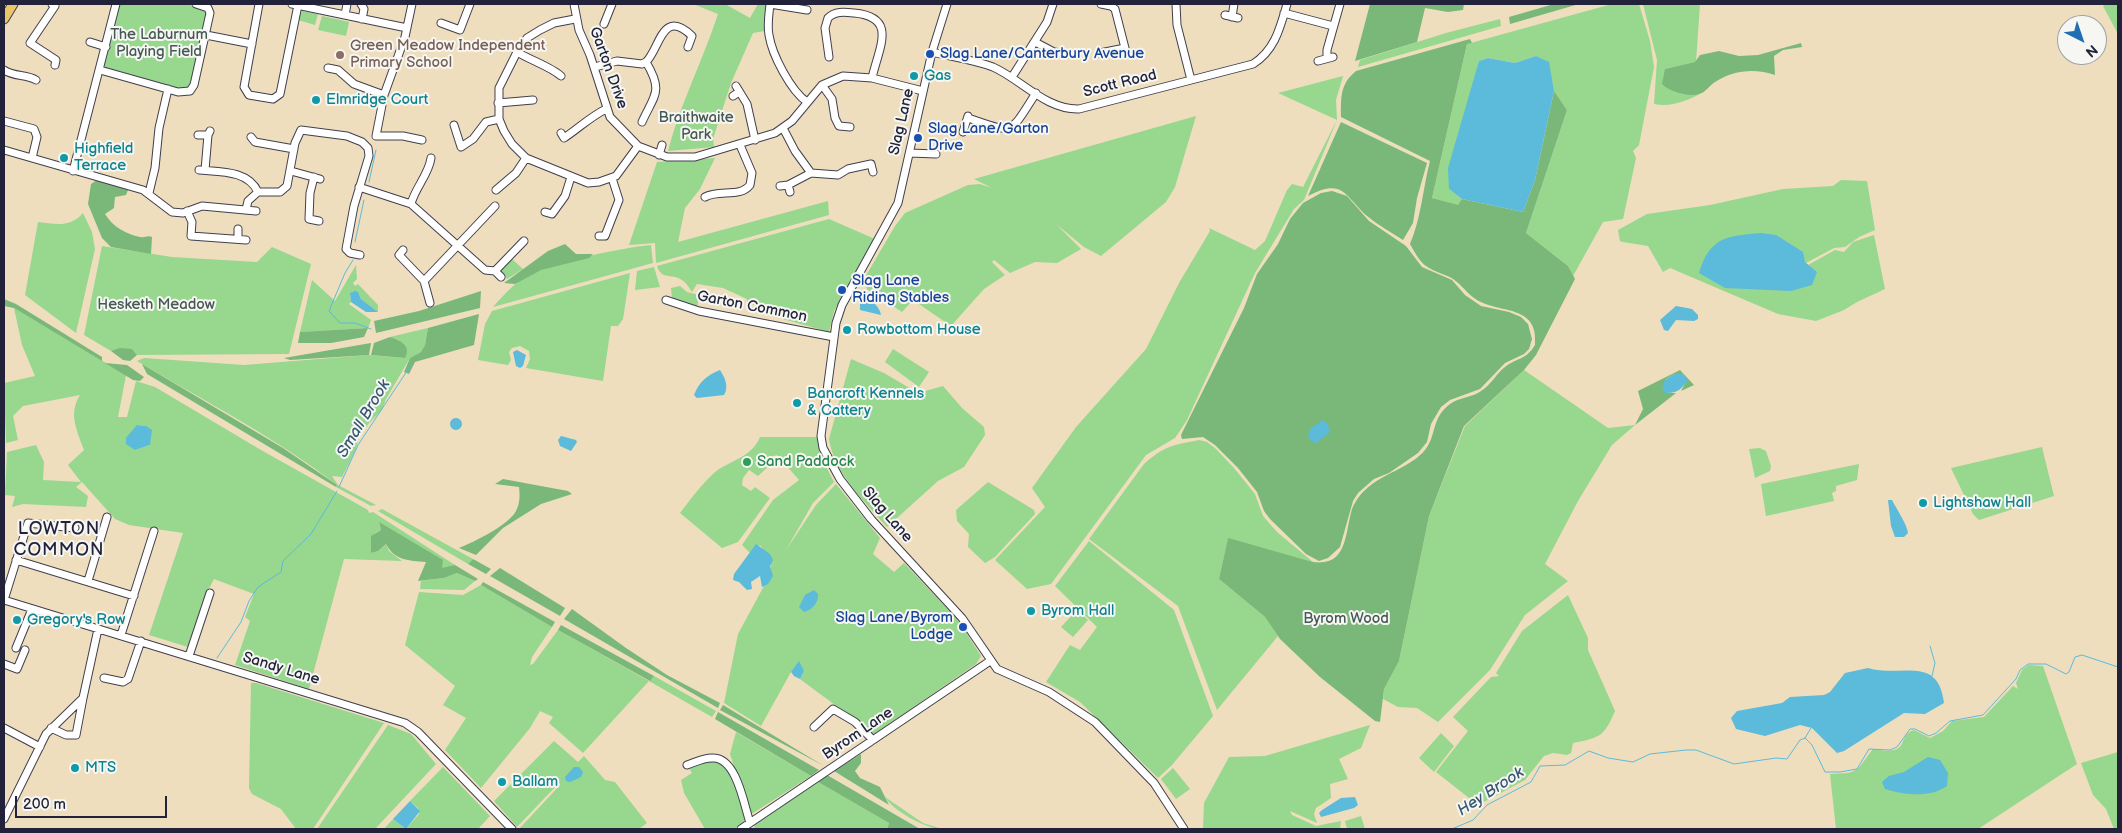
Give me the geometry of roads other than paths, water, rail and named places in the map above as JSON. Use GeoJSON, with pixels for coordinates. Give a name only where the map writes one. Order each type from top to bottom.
{"type":"FeatureCollection","features":[{"type":"Feature","properties":{"kind":"main road"},"geometry":{"type":"LineString","coordinates":[[4,19],[13,4]]}},
{"type":"Feature","properties":{"kind":"street"},"geometry":{"type":"LineString","coordinates":[[52,4],[55,6],[30,43],[56,60],[54,65]]}},
{"type":"Feature","properties":{"kind":"street"},"geometry":{"type":"LineString","coordinates":[[73,171],[116,4]]}},
{"type":"Feature","properties":{"kind":"street"},"geometry":{"type":"LineString","coordinates":[[100,70],[185,93],[193,88],[210,10],[206,6],[196,4]]}},
{"type":"Feature","properties":{"kind":"street"},"geometry":{"type":"LineString","coordinates":[[259,4],[245,90],[250,95],[276,98],[280,94],[295,4],[407,28]]}},
{"type":"Feature","properties":{"kind":"street"},"geometry":{"type":"LineString","coordinates":[[345,15],[347,4]]}},
{"type":"Feature","properties":{"kind":"street"},"geometry":{"type":"LineString","coordinates":[[361,4],[364,9],[362,19]]}},
{"type":"Feature","properties":{"kind":"street"},"geometry":{"type":"LineString","coordinates":[[412,4],[407,28],[384,95],[374,136],[403,136],[422,140]]}},
{"type":"Feature","properties":{"kind":"street"},"geometry":{"type":"LineString","coordinates":[[441,23],[460,30],[470,4]]}},
{"type":"Feature","properties":{"kind":"street","name":"Garton Drive"},"geometry":{"type":"LineString","coordinates":[[574,4],[575,18],[594,67],[606,109],[616,125],[638,146],[659,155],[674,158],[695,157],[740,145],[783,128],[799,114],[822,85],[843,76],[872,78],[924,91]]}},
{"type":"Feature","properties":{"kind":"street"},"geometry":{"type":"LineString","coordinates":[[604,24],[612,4]]}},
{"type":"Feature","properties":{"kind":"street"},"geometry":{"type":"LineString","coordinates":[[807,10],[798,6],[770,4],[768,32],[772,48],[797,94],[807,102]]}},
{"type":"Feature","properties":{"kind":"street","name":"Slag Lane"},"geometry":{"type":"LineString","coordinates":[[947,4],[932,52],[896,209],[842,305],[834,336],[822,425],[823,448],[830,464],[871,519],[962,618],[997,669],[1049,692],[1095,722],[1154,783],[1184,829]]}},
{"type":"Feature","properties":{"kind":"street"},"geometry":{"type":"LineString","coordinates":[[1012,77],[1047,22],[1053,4]]}},
{"type":"Feature","properties":{"kind":"street"},"geometry":{"type":"LineString","coordinates":[[1100,53],[1125,48],[1115,9],[1101,4]]}},
{"type":"Feature","properties":{"kind":"street"},"geometry":{"type":"LineString","coordinates":[[1176,4],[1177,25],[1191,80]]}},
{"type":"Feature","properties":{"kind":"street"},"geometry":{"type":"LineString","coordinates":[[1232,17],[1234,4]]}},
{"type":"Feature","properties":{"kind":"street","name":"Scott Road"},"geometry":{"type":"LineString","coordinates":[[932,52],[988,66],[1012,77],[1054,104],[1079,109],[1247,66],[1258,61],[1275,42],[1287,4]]}},
{"type":"Feature","properties":{"kind":"street"},"geometry":{"type":"LineString","coordinates":[[1318,61],[1330,57],[1333,26],[1340,4]]}},
{"type":"Feature","properties":{"kind":"street"},"geometry":{"type":"LineString","coordinates":[[837,49],[828,54],[825,25],[831,16],[839,12],[875,17],[880,23],[883,32],[872,78]]}},
{"type":"Feature","properties":{"kind":"street"},"geometry":{"type":"LineString","coordinates":[[1284,13],[1333,26]]}},
{"type":"Feature","properties":{"kind":"street"},"geometry":{"type":"LineString","coordinates":[[575,18],[554,23],[527,38],[517,52],[499,88],[499,119],[512,144],[526,158],[588,183],[612,178],[619,173],[638,146]]}},
{"type":"Feature","properties":{"kind":"street"},"geometry":{"type":"LineString","coordinates":[[642,116],[655,99],[656,92],[646,62],[661,35],[667,29],[678,28],[695,38],[688,46]]}},
{"type":"Feature","properties":{"kind":"street"},"geometry":{"type":"LineString","coordinates":[[206,35],[252,44]]}},
{"type":"Feature","properties":{"kind":"street"},"geometry":{"type":"LineString","coordinates":[[90,42],[106,47]]}},
{"type":"Feature","properties":{"kind":"street"},"geometry":{"type":"LineString","coordinates":[[1035,42],[1054,52],[1067,54]]}},
{"type":"Feature","properties":{"kind":"street"},"geometry":{"type":"LineString","coordinates":[[517,52],[540,65],[551,68],[561,76]]}},
{"type":"Feature","properties":{"kind":"street"},"geometry":{"type":"LineString","coordinates":[[594,67],[611,61],[637,64],[646,62]]}},
{"type":"Feature","properties":{"kind":"street"},"geometry":{"type":"LineString","coordinates":[[328,68],[338,70],[354,84],[384,95]]}},
{"type":"Feature","properties":{"kind":"street"},"geometry":{"type":"LineString","coordinates":[[4,70],[16,76],[30,76],[36,80]]}},
{"type":"Feature","properties":{"kind":"street"},"geometry":{"type":"LineString","coordinates":[[822,85],[832,98],[836,127],[850,127]]}},
{"type":"Feature","properties":{"kind":"street"},"geometry":{"type":"LineString","coordinates":[[149,193],[155,168],[159,128],[168,89]]}},
{"type":"Feature","properties":{"kind":"street"},"geometry":{"type":"LineString","coordinates":[[736,91],[747,104],[755,140]]}},
{"type":"Feature","properties":{"kind":"street"},"geometry":{"type":"LineString","coordinates":[[963,132],[968,116],[1002,129],[1009,128],[1018,122],[1036,93]]}},
{"type":"Feature","properties":{"kind":"street"},"geometry":{"type":"LineString","coordinates":[[498,103],[533,100]]}},
{"type":"Feature","properties":{"kind":"street"},"geometry":{"type":"LineString","coordinates":[[563,139],[579,128],[588,118],[606,109]]}},
{"type":"Feature","properties":{"kind":"street"},"geometry":{"type":"LineString","coordinates":[[454,125],[461,147],[473,139],[486,122],[499,119]]}},
{"type":"Feature","properties":{"kind":"street"},"geometry":{"type":"LineString","coordinates":[[4,121],[34,129],[37,137],[32,158]]}},
{"type":"Feature","properties":{"kind":"street"},"geometry":{"type":"LineString","coordinates":[[783,128],[795,151],[811,173]]}},
{"type":"Feature","properties":{"kind":"street"},"geometry":{"type":"LineString","coordinates":[[246,210],[248,201],[258,192],[283,190],[289,182],[298,134],[305,129],[348,136],[362,142],[368,148],[369,156],[359,187],[346,249],[350,253],[360,255]]}},
{"type":"Feature","properties":{"kind":"street"},"geometry":{"type":"LineString","coordinates":[[198,135],[209,133],[202,170],[242,176],[254,184],[258,192]]}},
{"type":"Feature","properties":{"kind":"street"},"geometry":{"type":"LineString","coordinates":[[252,142],[294,149]]}},
{"type":"Feature","properties":{"kind":"street"},"geometry":{"type":"LineString","coordinates":[[659,155],[662,145]]}},
{"type":"Feature","properties":{"kind":"street"},"geometry":{"type":"LineString","coordinates":[[704,197],[716,192],[740,192],[750,184],[752,173],[740,145]]}},
{"type":"Feature","properties":{"kind":"street"},"geometry":{"type":"LineString","coordinates":[[4,150],[149,193],[169,210],[179,213],[202,206],[256,211]]}},
{"type":"Feature","properties":{"kind":"street"},"geometry":{"type":"LineString","coordinates":[[910,154],[936,154]]}},
{"type":"Feature","properties":{"kind":"street"},"geometry":{"type":"LineString","coordinates":[[411,204],[414,192],[430,164],[431,158]]}},
{"type":"Feature","properties":{"kind":"street"},"geometry":{"type":"LineString","coordinates":[[496,190],[505,187],[526,158]]}},
{"type":"Feature","properties":{"kind":"street"},"geometry":{"type":"LineString","coordinates":[[786,188],[811,173],[838,175],[848,169],[873,163],[873,172]]}},
{"type":"Feature","properties":{"kind":"street"},"geometry":{"type":"LineString","coordinates":[[291,171],[317,178],[310,193],[307,220],[319,221]]}},
{"type":"Feature","properties":{"kind":"street"},"geometry":{"type":"LineString","coordinates":[[552,214],[562,201],[571,177]]}},
{"type":"Feature","properties":{"kind":"street"},"geometry":{"type":"LineString","coordinates":[[604,238],[619,200],[612,178]]}},
{"type":"Feature","properties":{"kind":"street"},"geometry":{"type":"LineString","coordinates":[[359,187],[411,204],[485,270],[495,271],[501,277]]}},
{"type":"Feature","properties":{"kind":"street"},"geometry":{"type":"LineString","coordinates":[[424,280],[495,206]]}},
{"type":"Feature","properties":{"kind":"street"},"geometry":{"type":"LineString","coordinates":[[187,211],[192,222],[188,235],[246,240]]}},
{"type":"Feature","properties":{"kind":"street"},"geometry":{"type":"LineString","coordinates":[[238,229],[238,239]]}},
{"type":"Feature","properties":{"kind":"street"},"geometry":{"type":"LineString","coordinates":[[495,271],[524,241]]}},
{"type":"Feature","properties":{"kind":"street"},"geometry":{"type":"LineString","coordinates":[[403,250],[399,256],[424,280],[430,303]]}},
{"type":"Feature","properties":{"kind":"street","name":"Garton Common"},"geometry":{"type":"LineString","coordinates":[[666,300],[699,311],[834,336]]}},
{"type":"Feature","properties":{"kind":"street"},"geometry":{"type":"LineString","coordinates":[[88,581],[107,517]]}},
{"type":"Feature","properties":{"kind":"street"},"geometry":{"type":"LineString","coordinates":[[4,600],[28,523],[75,528]]}},
{"type":"Feature","properties":{"kind":"street"},"geometry":{"type":"LineString","coordinates":[[121,635],[154,531]]}},
{"type":"Feature","properties":{"kind":"street"},"geometry":{"type":"LineString","coordinates":[[16,560],[134,596]]}},
{"type":"Feature","properties":{"kind":"street"},"geometry":{"type":"LineString","coordinates":[[189,656],[210,593]]}},
{"type":"Feature","properties":{"kind":"street","name":"Sandy Lane"},"geometry":{"type":"LineString","coordinates":[[4,600],[405,723],[418,732],[512,829]]}},
{"type":"Feature","properties":{"kind":"street"},"geometry":{"type":"LineString","coordinates":[[16,648],[32,609]]}},
{"type":"Feature","properties":{"kind":"street"},"geometry":{"type":"LineString","coordinates":[[51,728],[66,735],[76,735],[98,629]]}},
{"type":"Feature","properties":{"kind":"street"},"geometry":{"type":"LineString","coordinates":[[104,678],[123,682],[128,679],[140,641]]}},
{"type":"Feature","properties":{"kind":"street"},"geometry":{"type":"LineString","coordinates":[[4,664],[17,669],[25,650]]}},
{"type":"Feature","properties":{"kind":"street","name":"Byrom Lane"},"geometry":{"type":"LineString","coordinates":[[741,829],[990,660]]}},
{"type":"Feature","properties":{"kind":"street"},"geometry":{"type":"LineString","coordinates":[[4,819],[51,728],[83,698]]}},
{"type":"Feature","properties":{"kind":"street"},"geometry":{"type":"LineString","coordinates":[[814,727],[833,709],[854,722],[873,740]]}},
{"type":"Feature","properties":{"kind":"street"},"geometry":{"type":"LineString","coordinates":[[4,728],[40,747]]}},
{"type":"Feature","properties":{"kind":"street"},"geometry":{"type":"LineString","coordinates":[[687,765],[704,758],[723,760],[728,764],[750,823]]}},
{"type":"Feature","properties":{"kind":"water"},"geometry":{"type":"Polygon","coordinates":[[[1536,56],[1549,62],[1554,91],[1535,180],[1523,212],[1462,199],[1449,189],[1448,168],[1479,61],[1488,58],[1515,63],[1536,56]]]}},
{"type":"Feature","properties":{"kind":"water"},"geometry":{"type":"Polygon","coordinates":[[[1761,233],[1776,235],[1803,252],[1805,262],[1817,272],[1812,285],[1791,291],[1725,288],[1699,273],[1703,261],[1709,252],[1722,240],[1739,235],[1761,233]]]}},
{"type":"Feature","properties":{"kind":"water"},"geometry":{"type":"Polygon","coordinates":[[[358,292],[361,299],[378,312],[366,312],[351,302],[350,293],[358,292]]]}},
{"type":"Feature","properties":{"kind":"water"},"geometry":{"type":"Polygon","coordinates":[[[866,299],[876,305],[881,315],[860,310],[860,303],[866,299]]]}},
{"type":"Feature","properties":{"kind":"water"},"geometry":{"type":"Polygon","coordinates":[[[1676,306],[1692,309],[1698,315],[1698,319],[1694,321],[1676,320],[1668,331],[1664,330],[1660,320],[1676,306]]]}},
{"type":"Feature","properties":{"kind":"water"},"geometry":{"type":"Polygon","coordinates":[[[517,350],[526,355],[523,366],[520,368],[516,366],[513,352],[517,350]]]}},
{"type":"Feature","properties":{"kind":"water"},"geometry":{"type":"Polygon","coordinates":[[[720,370],[726,385],[724,395],[697,398],[694,395],[701,383],[711,374],[720,370]]]}},
{"type":"Feature","properties":{"kind":"water"},"geometry":{"type":"Polygon","coordinates":[[[1674,374],[1682,374],[1688,379],[1679,390],[1665,393],[1662,388],[1665,380],[1674,374]]]}},
{"type":"Feature","properties":{"kind":"water"},"geometry":{"type":"Polygon","coordinates":[[[456,418],[462,424],[456,430],[450,424],[456,418]]]}},
{"type":"Feature","properties":{"kind":"water"},"geometry":{"type":"Polygon","coordinates":[[[1323,420],[1328,425],[1330,432],[1316,443],[1311,441],[1308,435],[1311,428],[1323,420]]]}},
{"type":"Feature","properties":{"kind":"water"},"geometry":{"type":"Polygon","coordinates":[[[137,425],[146,426],[152,430],[150,445],[135,450],[126,444],[126,438],[137,425]]]}},
{"type":"Feature","properties":{"kind":"water"},"geometry":{"type":"Polygon","coordinates":[[[561,436],[576,440],[577,442],[571,451],[560,446],[558,440],[561,436]]]}},
{"type":"Feature","properties":{"kind":"water"},"geometry":{"type":"Polygon","coordinates":[[[1888,500],[1892,500],[1906,525],[1908,533],[1904,537],[1895,537],[1891,526],[1888,500]]]}},
{"type":"Feature","properties":{"kind":"water"},"geometry":{"type":"Polygon","coordinates":[[[756,544],[770,554],[773,560],[770,566],[773,576],[768,584],[762,587],[760,576],[751,582],[752,589],[747,590],[739,582],[733,580],[734,574],[756,544]]]}},
{"type":"Feature","properties":{"kind":"water"},"geometry":{"type":"Polygon","coordinates":[[[814,590],[818,594],[816,603],[804,612],[799,607],[805,595],[814,590]]]}},
{"type":"Feature","properties":{"kind":"water"},"geometry":{"type":"Polygon","coordinates":[[[799,661],[804,671],[800,679],[791,672],[799,661]]]}},
{"type":"Feature","properties":{"kind":"water"},"geometry":{"type":"Polygon","coordinates":[[[1868,668],[1926,673],[1934,678],[1940,688],[1944,703],[1925,714],[1904,713],[1844,751],[1837,753],[1812,728],[1800,725],[1765,736],[1736,729],[1731,718],[1737,711],[1782,703],[1790,697],[1824,695],[1830,692],[1845,673],[1868,668]]]}},
{"type":"Feature","properties":{"kind":"water"},"geometry":{"type":"Polygon","coordinates":[[[1928,757],[1940,760],[1948,773],[1947,786],[1925,794],[1900,793],[1885,789],[1882,782],[1889,776],[1904,772],[1928,757]]]}},
{"type":"Feature","properties":{"kind":"water"},"geometry":{"type":"Polygon","coordinates":[[[574,767],[579,767],[583,772],[581,777],[570,782],[566,781],[565,777],[574,767]]]}},
{"type":"Feature","properties":{"kind":"water"},"geometry":{"type":"Polygon","coordinates":[[[1355,797],[1358,805],[1354,808],[1321,817],[1319,813],[1322,810],[1341,798],[1355,797]]]}},
{"type":"Feature","properties":{"kind":"water"},"geometry":{"type":"Polygon","coordinates":[[[410,801],[420,811],[406,829],[393,819],[410,801]]]}},
{"type":"Feature","properties":{"kind":"waterway"},"geometry":{"type":"LineString","coordinates":[[369,182],[376,150]]}},
{"type":"Feature","properties":{"kind":"waterway"},"geometry":{"type":"LineString","coordinates":[[355,242],[364,200]]}},
{"type":"Feature","properties":{"kind":"waterway"},"geometry":{"type":"LineString","coordinates":[[353,260],[345,273],[329,311],[340,323],[355,323],[371,329]]}},
{"type":"Feature","properties":{"kind":"waterway","name":"Small Brook"},"geometry":{"type":"LineString","coordinates":[[339,487],[358,445],[411,365]]}},
{"type":"Feature","properties":{"kind":"waterway","name":"Small Brook"},"geometry":{"type":"LineString","coordinates":[[217,658],[241,622],[249,601],[258,587],[281,572],[283,561],[311,534],[337,491]]}},
{"type":"Feature","properties":{"kind":"waterway"},"geometry":{"type":"LineString","coordinates":[[1930,646],[1935,663],[1932,676]]}},
{"type":"Feature","properties":{"kind":"waterway","name":"Hey Brook"},"geometry":{"type":"LineString","coordinates":[[1452,829],[1473,820],[1487,805],[1531,782],[1540,766],[1565,765],[1589,751],[1608,758],[1633,762],[1650,754],[1696,750],[1734,764],[1776,758],[1787,759],[1800,740],[1805,738],[1812,745],[1825,772],[1840,772],[1857,769],[1869,749],[1890,750],[1897,747],[1910,729],[1915,729],[1929,736],[1936,733],[1950,721],[1983,715],[2016,679],[2020,670],[2028,664],[2046,664],[2066,674],[2069,672],[2075,657],[2082,655],[2118,667]]}},
{"type":"Feature","properties":{"kind":"waterway"},"geometry":{"type":"LineString","coordinates":[[1805,738],[1811,728]]}},
{"type":"Feature","properties":{"kind":"place","name":"Slag Lane/Canterbury Avenue"},"geometry":{"type":"Point","coordinates":[930,54]}},
{"type":"Feature","properties":{"kind":"place","name":"Green Meadow Independent Primary School"},"geometry":{"type":"Point","coordinates":[340,55]}},
{"type":"Feature","properties":{"kind":"place","name":"Gas"},"geometry":{"type":"Point","coordinates":[914,76]}},
{"type":"Feature","properties":{"kind":"place","name":"Elmridge Court"},"geometry":{"type":"Point","coordinates":[316,100]}},
{"type":"Feature","properties":{"kind":"place","name":"Slag Lane/Garton Drive"},"geometry":{"type":"Point","coordinates":[918,138]}},
{"type":"Feature","properties":{"kind":"place","name":"Highfield Terrace"},"geometry":{"type":"Point","coordinates":[64,158]}},
{"type":"Feature","properties":{"kind":"place","name":"Slag Lane Riding Stables"},"geometry":{"type":"Point","coordinates":[842,290]}},
{"type":"Feature","properties":{"kind":"place","name":"Rowbottom House"},"geometry":{"type":"Point","coordinates":[847,330]}},
{"type":"Feature","properties":{"kind":"place","name":"Bancroft Kennels & Cattery"},"geometry":{"type":"Point","coordinates":[797,403]}},
{"type":"Feature","properties":{"kind":"place","name":"Sand Paddock"},"geometry":{"type":"Point","coordinates":[747,462]}},
{"type":"Feature","properties":{"kind":"place","name":"Lightshaw Hall"},"geometry":{"type":"Point","coordinates":[1923,503]}},
{"type":"Feature","properties":{"kind":"place","name":"Byrom Hall"},"geometry":{"type":"Point","coordinates":[1031,611]}},
{"type":"Feature","properties":{"kind":"place","name":"Gregory's Row"},"geometry":{"type":"Point","coordinates":[17,620]}},
{"type":"Feature","properties":{"kind":"place","name":"Slag Lane/Byrom Lodge"},"geometry":{"type":"Point","coordinates":[963,627]}},
{"type":"Feature","properties":{"kind":"place","name":"MTS"},"geometry":{"type":"Point","coordinates":[75,768]}},
{"type":"Feature","properties":{"kind":"place","name":"Ballam"},"geometry":{"type":"Point","coordinates":[502,782]}},
{"type":"Feature","properties":{"kind":"district","name":"LOWTON COMMON"},"geometry":{"type":"Point","coordinates":[59,539]}},
{"type":"Feature","properties":{"kind":"park label","name":"The Laburnum Playing Field"},"geometry":{"type":"Point","coordinates":[159,44]}},
{"type":"Feature","properties":{"kind":"park label","name":"Braithwaite Park"},"geometry":{"type":"Point","coordinates":[696,126]}},
{"type":"Feature","properties":{"kind":"park label","name":"Hesketh Meadow"},"geometry":{"type":"Point","coordinates":[156,305]}},
{"type":"Feature","properties":{"kind":"park label","name":"Byrom Wood"},"geometry":{"type":"Point","coordinates":[1346,619]}}]}
